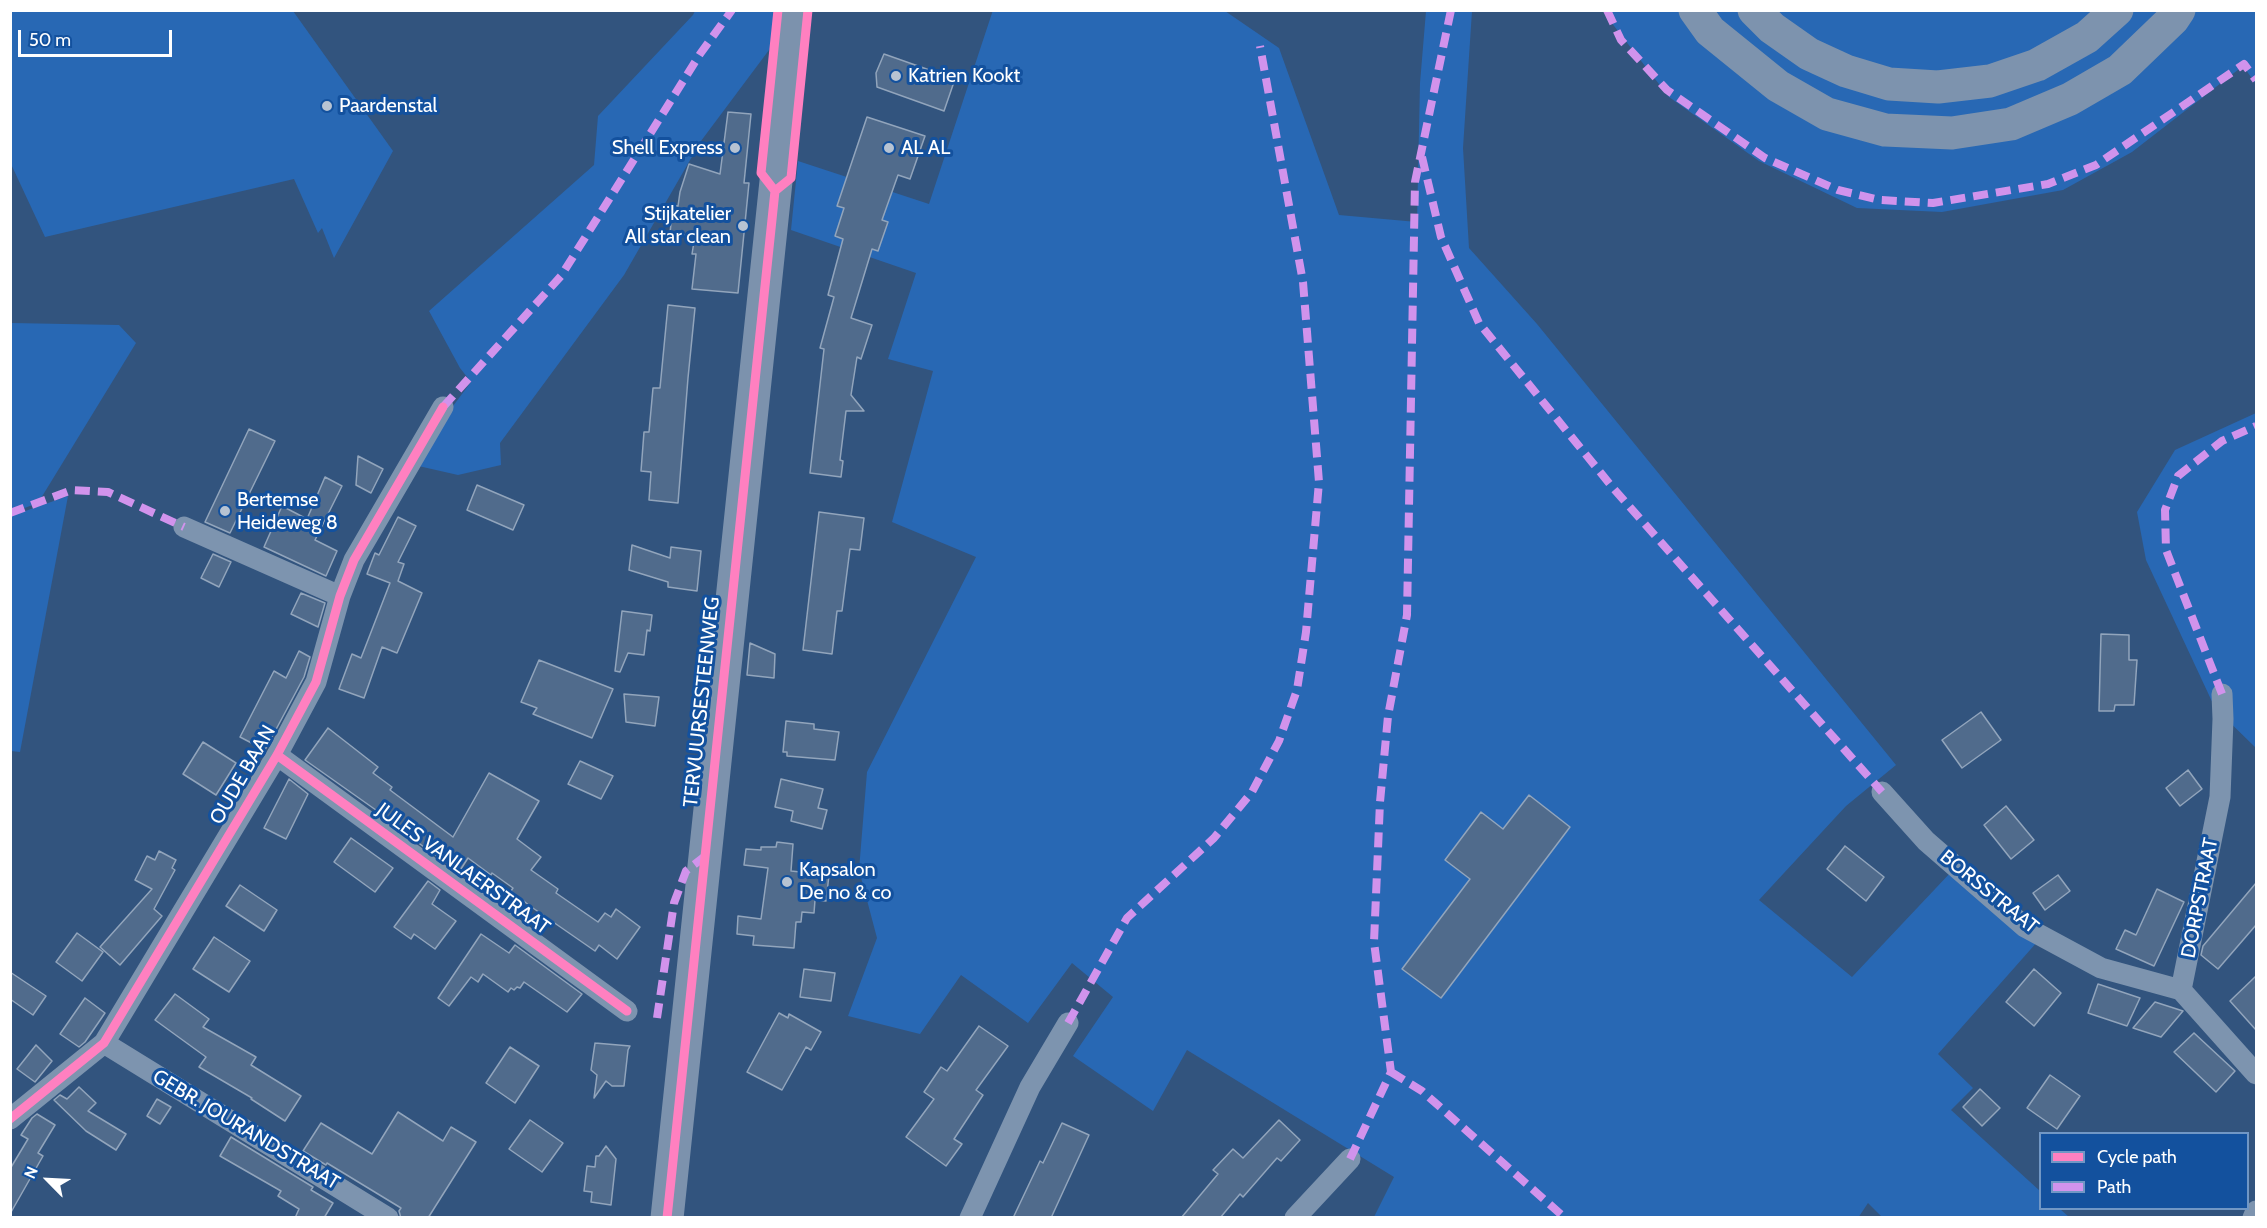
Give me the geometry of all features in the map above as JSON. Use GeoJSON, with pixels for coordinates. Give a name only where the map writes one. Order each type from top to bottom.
{"type":"FeatureCollection","features":[{"type":"Feature","properties":{"kind":"highway"},"geometry":{"type":"LineString","coordinates":[[1695,10],[1710,31],[1778,86],[1827,114],[1885,130],[1952,133],[2011,124],[2070,99],[2120,70],[2174,19],[2180,10]]}},
{"type":"Feature","properties":{"kind":"highway"},"geometry":{"type":"LineString","coordinates":[[1754,10],[1772,28],[1809,54],[1846,71],[1889,84],[1938,87],[1990,81],[2037,65],[2087,38],[2117,10]]}},
{"type":"Feature","properties":{"kind":"main road","name":"TERVUURSESTEENWEG"},"geometry":{"type":"LineString","coordinates":[[667,1218],[794,10]]}},
{"type":"Feature","properties":{"kind":"street","name":"OUDE BAAN"},"geometry":{"type":"LineString","coordinates":[[10,1119],[104,1043],[277,755],[316,682],[340,596],[354,560],[443,407]]}},
{"type":"Feature","properties":{"kind":"street"},"geometry":{"type":"LineString","coordinates":[[184,527],[340,596]]}},
{"type":"Feature","properties":{"kind":"street","name":"DORPSTRAAT"},"geometry":{"type":"LineString","coordinates":[[2181,990],[2220,796],[2222,694]]}},
{"type":"Feature","properties":{"kind":"street","name":"JULES VANLAERSTRAAT"},"geometry":{"type":"LineString","coordinates":[[277,755],[627,1011]]}},
{"type":"Feature","properties":{"kind":"street","name":"BORSSTRAAT"},"geometry":{"type":"LineString","coordinates":[[1882,792],[1926,841],[2025,927],[2101,969],[2181,990]]}},
{"type":"Feature","properties":{"kind":"street"},"geometry":{"type":"LineString","coordinates":[[2181,990],[2256,1074]]}},
{"type":"Feature","properties":{"kind":"street"},"geometry":{"type":"LineString","coordinates":[[970,1218],[1030,1087],[1068,1023]]}},
{"type":"Feature","properties":{"kind":"street","name":"GEBR. JOURANDSTRAAT"},"geometry":{"type":"LineString","coordinates":[[104,1043],[388,1218]]}},
{"type":"Feature","properties":{"kind":"street"},"geometry":{"type":"LineString","coordinates":[[1295,1218],[1350,1159]]}},
{"type":"Feature","properties":{"kind":"street"},"geometry":{"type":"LineString","coordinates":[[2253,1218],[2256,1211]]}},
{"type":"Feature","properties":{"kind":"shaded area"},"geometry":{"type":"Polygon","coordinates":[[[11,10],[293,11],[393,151],[334,258],[322,228],[318,233],[294,179],[45,237],[11,164],[11,10]]]}},
{"type":"Feature","properties":{"kind":"shaded area"},"geometry":{"type":"Polygon","coordinates":[[[993,10],[1225,11],[1279,48],[1339,215],[1417,222],[1420,83],[1426,11],[1472,11],[1463,148],[1469,248],[1537,324],[1896,765],[1846,806],[1759,900],[1852,977],[1952,871],[2038,941],[1938,1054],[1973,1088],[1951,1110],[2039,1190],[2039,1210],[2061,1210],[2069,1217],[1882,1217],[1868,1203],[1858,1218],[1374,1217],[1394,1177],[1187,1050],[1153,1111],[1073,1056],[1113,997],[1072,963],[1028,1023],[961,975],[920,1034],[848,1016],[877,938],[859,870],[867,772],[976,557],[892,522],[933,371],[888,359],[916,273],[791,230],[798,161],[929,204],[993,10]]]}},
{"type":"Feature","properties":{"kind":"shaded area"},"geometry":{"type":"Polygon","coordinates":[[[695,11],[775,11],[772,46],[701,141],[624,275],[500,443],[501,465],[458,475],[414,465],[435,430],[471,382],[460,368],[429,311],[594,165],[598,116],[695,11]]]}},
{"type":"Feature","properties":{"kind":"shaded area"},"geometry":{"type":"Polygon","coordinates":[[[1605,11],[2256,11],[2256,84],[2243,66],[2132,152],[2063,190],[1942,212],[1857,208],[1759,161],[1669,97],[1605,11]]]}},
{"type":"Feature","properties":{"kind":"shaded area"},"geometry":{"type":"Polygon","coordinates":[[[11,323],[119,325],[136,343],[38,503],[11,513],[11,323]]]}},
{"type":"Feature","properties":{"kind":"shaded area"},"geometry":{"type":"Polygon","coordinates":[[[2256,413],[2256,748],[2215,708],[2146,560],[2137,512],[2175,450],[2256,413]]]}},
{"type":"Feature","properties":{"kind":"shaded area"},"geometry":{"type":"Polygon","coordinates":[[[68,496],[20,752],[11,751],[11,516],[68,496]]]}},
{"type":"Feature","properties":{"kind":"building"},"geometry":{"type":"Polygon","coordinates":[[[884,54],[955,79],[944,111],[877,87],[876,73],[884,54]]]}},
{"type":"Feature","properties":{"kind":"building"},"geometry":{"type":"Polygon","coordinates":[[[728,112],[751,114],[744,183],[749,183],[738,293],[692,289],[696,254],[692,254],[695,236],[670,233],[673,205],[678,206],[689,164],[720,174],[728,112]]]}},
{"type":"Feature","properties":{"kind":"building"},"geometry":{"type":"Polygon","coordinates":[[[867,117],[925,136],[910,179],[898,175],[882,220],[888,222],[878,251],[872,249],[851,318],[872,325],[861,359],[857,357],[851,395],[864,411],[846,411],[840,460],[843,461],[841,477],[810,473],[824,349],[820,348],[834,297],[828,295],[843,239],[835,236],[844,208],[837,206],[867,117]]]}},
{"type":"Feature","properties":{"kind":"building"},"geometry":{"type":"Polygon","coordinates":[[[668,305],[695,308],[678,503],[649,500],[651,472],[641,471],[644,432],[649,432],[653,388],[660,388],[668,305]]]}},
{"type":"Feature","properties":{"kind":"building"},"geometry":{"type":"Polygon","coordinates":[[[249,429],[275,441],[230,533],[205,522],[249,429]]]}},
{"type":"Feature","properties":{"kind":"building"},"geometry":{"type":"Polygon","coordinates":[[[358,456],[383,469],[371,493],[356,485],[358,456]]]}},
{"type":"Feature","properties":{"kind":"building"},"geometry":{"type":"Polygon","coordinates":[[[325,477],[342,486],[315,540],[337,551],[326,576],[264,547],[282,506],[307,519],[325,477]]]}},
{"type":"Feature","properties":{"kind":"building"},"geometry":{"type":"Polygon","coordinates":[[[477,485],[524,505],[513,530],[467,510],[477,485]]]}},
{"type":"Feature","properties":{"kind":"building"},"geometry":{"type":"Polygon","coordinates":[[[819,512],[864,518],[860,550],[850,549],[842,611],[837,611],[832,654],[803,650],[819,512]]]}},
{"type":"Feature","properties":{"kind":"building"},"geometry":{"type":"Polygon","coordinates":[[[398,517],[416,526],[398,562],[404,564],[398,581],[422,593],[397,653],[382,647],[364,698],[339,689],[352,654],[361,658],[390,583],[367,574],[375,553],[379,555],[398,517]]]}},
{"type":"Feature","properties":{"kind":"building"},"geometry":{"type":"Polygon","coordinates":[[[632,545],[670,558],[671,547],[701,551],[697,591],[668,587],[668,582],[629,570],[632,545]]]}},
{"type":"Feature","properties":{"kind":"building"},"geometry":{"type":"Polygon","coordinates":[[[213,554],[231,562],[219,587],[201,578],[213,554]]]}},
{"type":"Feature","properties":{"kind":"building"},"geometry":{"type":"Polygon","coordinates":[[[301,593],[325,603],[318,627],[291,614],[301,593]]]}},
{"type":"Feature","properties":{"kind":"building"},"geometry":{"type":"Polygon","coordinates":[[[622,611],[652,615],[650,631],[647,630],[644,655],[628,653],[620,672],[615,671],[622,611]]]}},
{"type":"Feature","properties":{"kind":"building"},"geometry":{"type":"Polygon","coordinates":[[[2101,634],[2129,635],[2129,660],[2137,660],[2134,705],[2115,705],[2114,711],[2099,711],[2101,634]]]}},
{"type":"Feature","properties":{"kind":"building"},"geometry":{"type":"Polygon","coordinates":[[[750,643],[775,654],[774,678],[747,675],[750,643]]]}},
{"type":"Feature","properties":{"kind":"building"},"geometry":{"type":"Polygon","coordinates":[[[299,651],[310,657],[304,677],[265,750],[240,737],[274,671],[286,678],[299,651]]]}},
{"type":"Feature","properties":{"kind":"building"},"geometry":{"type":"Polygon","coordinates":[[[539,660],[613,689],[592,738],[533,714],[537,708],[521,702],[539,660]]]}},
{"type":"Feature","properties":{"kind":"building"},"geometry":{"type":"Polygon","coordinates":[[[624,694],[659,697],[655,726],[626,722],[624,694]]]}},
{"type":"Feature","properties":{"kind":"building"},"geometry":{"type":"Polygon","coordinates":[[[1981,712],[2001,740],[1962,768],[1942,740],[1981,712]]]}},
{"type":"Feature","properties":{"kind":"building"},"geometry":{"type":"Polygon","coordinates":[[[786,721],[814,724],[814,729],[839,732],[835,760],[787,756],[787,752],[783,752],[786,721]]]}},
{"type":"Feature","properties":{"kind":"building"},"geometry":{"type":"Polygon","coordinates":[[[328,728],[378,767],[373,773],[392,787],[390,790],[453,837],[489,773],[539,801],[517,839],[541,857],[531,870],[558,889],[556,893],[598,922],[605,913],[611,917],[616,909],[640,927],[617,959],[599,945],[595,951],[530,906],[511,891],[513,888],[468,858],[459,872],[305,760],[328,728]]]}},
{"type":"Feature","properties":{"kind":"building"},"geometry":{"type":"Polygon","coordinates":[[[203,742],[236,763],[216,795],[183,774],[203,742]]]}},
{"type":"Feature","properties":{"kind":"building"},"geometry":{"type":"Polygon","coordinates":[[[580,761],[613,776],[601,799],[568,784],[580,761]]]}},
{"type":"Feature","properties":{"kind":"building"},"geometry":{"type":"Polygon","coordinates":[[[2188,770],[2202,789],[2180,806],[2166,788],[2188,770]]]}},
{"type":"Feature","properties":{"kind":"building"},"geometry":{"type":"Polygon","coordinates":[[[289,779],[308,794],[286,839],[264,828],[289,779]]]}},
{"type":"Feature","properties":{"kind":"building"},"geometry":{"type":"Polygon","coordinates":[[[781,779],[823,789],[818,808],[827,810],[822,829],[791,821],[793,811],[775,807],[781,779]]]}},
{"type":"Feature","properties":{"kind":"building"},"geometry":{"type":"Polygon","coordinates":[[[1529,795],[1570,827],[1441,998],[1402,969],[1470,879],[1445,860],[1481,812],[1503,829],[1529,795]]]}},
{"type":"Feature","properties":{"kind":"building"},"geometry":{"type":"Polygon","coordinates":[[[2006,806],[2034,840],[2011,859],[1984,825],[2006,806]]]}},
{"type":"Feature","properties":{"kind":"building"},"geometry":{"type":"Polygon","coordinates":[[[351,838],[393,868],[375,892],[334,862],[351,838]]]}},
{"type":"Feature","properties":{"kind":"building"},"geometry":{"type":"Polygon","coordinates":[[[777,842],[793,844],[791,871],[829,875],[826,901],[815,900],[814,913],[802,912],[801,922],[796,922],[794,948],[753,945],[754,936],[737,934],[738,916],[761,919],[768,868],[744,865],[746,849],[761,850],[761,847],[776,847],[777,842]]]}},
{"type":"Feature","properties":{"kind":"building"},"geometry":{"type":"Polygon","coordinates":[[[1845,846],[1884,877],[1866,901],[1827,869],[1845,846]]]}},
{"type":"Feature","properties":{"kind":"building"},"geometry":{"type":"Polygon","coordinates":[[[159,851],[176,860],[172,868],[175,870],[154,909],[162,916],[120,965],[100,947],[152,889],[135,880],[147,856],[155,860],[159,851]]]}},
{"type":"Feature","properties":{"kind":"building"},"geometry":{"type":"Polygon","coordinates":[[[2058,875],[2070,891],[2045,910],[2033,893],[2058,875]]]}},
{"type":"Feature","properties":{"kind":"building"},"geometry":{"type":"Polygon","coordinates":[[[428,881],[440,890],[432,904],[456,921],[435,949],[414,934],[411,939],[394,927],[428,881]]]}},
{"type":"Feature","properties":{"kind":"building"},"geometry":{"type":"Polygon","coordinates":[[[2256,883],[2256,925],[2218,969],[2201,955],[2203,946],[2256,883]]]}},
{"type":"Feature","properties":{"kind":"building"},"geometry":{"type":"Polygon","coordinates":[[[240,885],[277,910],[264,931],[226,906],[240,885]]]}},
{"type":"Feature","properties":{"kind":"building"},"geometry":{"type":"Polygon","coordinates":[[[2157,889],[2184,902],[2154,966],[2116,949],[2125,930],[2136,935],[2157,889]]]}},
{"type":"Feature","properties":{"kind":"building"},"geometry":{"type":"Polygon","coordinates":[[[77,933],[103,952],[82,981],[56,962],[77,933]]]}},
{"type":"Feature","properties":{"kind":"building"},"geometry":{"type":"Polygon","coordinates":[[[481,934],[509,953],[515,945],[582,994],[567,1012],[524,982],[520,988],[517,987],[514,990],[511,988],[508,992],[483,974],[478,982],[471,977],[449,1006],[438,998],[481,934]]]}},
{"type":"Feature","properties":{"kind":"building"},"geometry":{"type":"Polygon","coordinates":[[[214,937],[250,961],[229,992],[193,969],[214,937]]]}},
{"type":"Feature","properties":{"kind":"building"},"geometry":{"type":"Polygon","coordinates":[[[804,969],[835,973],[831,1001],[800,997],[804,969]]]}},
{"type":"Feature","properties":{"kind":"building"},"geometry":{"type":"Polygon","coordinates":[[[2034,969],[2061,993],[2034,1026],[2006,1002],[2034,969]]]}},
{"type":"Feature","properties":{"kind":"building"},"geometry":{"type":"Polygon","coordinates":[[[10,972],[46,996],[33,1015],[10,999],[10,972]]]}},
{"type":"Feature","properties":{"kind":"building"},"geometry":{"type":"Polygon","coordinates":[[[2256,976],[2256,1030],[2230,1001],[2256,976]]]}},
{"type":"Feature","properties":{"kind":"building"},"geometry":{"type":"Polygon","coordinates":[[[2098,984],[2140,998],[2127,1026],[2088,1013],[2098,984]]]}},
{"type":"Feature","properties":{"kind":"building"},"geometry":{"type":"Polygon","coordinates":[[[175,994],[209,1019],[203,1027],[256,1057],[251,1065],[301,1096],[285,1121],[252,1098],[199,1067],[206,1057],[155,1020],[175,994]]]}},
{"type":"Feature","properties":{"kind":"building"},"geometry":{"type":"Polygon","coordinates":[[[85,998],[105,1013],[79,1047],[60,1034],[85,998]]]}},
{"type":"Feature","properties":{"kind":"building"},"geometry":{"type":"Polygon","coordinates":[[[2155,1002],[2183,1011],[2161,1037],[2133,1028],[2155,1002]]]}},
{"type":"Feature","properties":{"kind":"building"},"geometry":{"type":"Polygon","coordinates":[[[779,1013],[788,1018],[789,1014],[821,1032],[811,1050],[806,1047],[782,1090],[747,1072],[779,1013]]]}},
{"type":"Feature","properties":{"kind":"building"},"geometry":{"type":"Polygon","coordinates":[[[979,1026],[1008,1046],[976,1090],[983,1095],[954,1139],[962,1144],[946,1166],[906,1137],[934,1099],[924,1092],[941,1067],[947,1071],[979,1026]]]}},
{"type":"Feature","properties":{"kind":"building"},"geometry":{"type":"Polygon","coordinates":[[[2194,1033],[2235,1071],[2216,1092],[2174,1052],[2194,1033]]]}},
{"type":"Feature","properties":{"kind":"building"},"geometry":{"type":"Polygon","coordinates":[[[595,1043],[630,1046],[624,1086],[612,1086],[606,1081],[594,1098],[597,1075],[591,1070],[595,1043]]]}},
{"type":"Feature","properties":{"kind":"building"},"geometry":{"type":"Polygon","coordinates":[[[36,1045],[52,1061],[35,1082],[17,1069],[36,1045]]]}},
{"type":"Feature","properties":{"kind":"building"},"geometry":{"type":"Polygon","coordinates":[[[510,1047],[539,1066],[515,1103],[486,1083],[510,1047]]]}},
{"type":"Feature","properties":{"kind":"building"},"geometry":{"type":"Polygon","coordinates":[[[2050,1075],[2080,1096],[2057,1129],[2027,1108],[2050,1075]]]}},
{"type":"Feature","properties":{"kind":"building"},"geometry":{"type":"Polygon","coordinates":[[[79,1087],[96,1103],[88,1111],[126,1134],[116,1150],[86,1131],[54,1100],[60,1095],[67,1099],[79,1087]]]}},
{"type":"Feature","properties":{"kind":"building"},"geometry":{"type":"Polygon","coordinates":[[[1980,1089],[2000,1108],[1982,1126],[1963,1107],[1980,1089]]]}},
{"type":"Feature","properties":{"kind":"building"},"geometry":{"type":"Polygon","coordinates":[[[157,1099],[171,1107],[160,1124],[147,1116],[157,1099]]]}},
{"type":"Feature","properties":{"kind":"building"},"geometry":{"type":"Polygon","coordinates":[[[398,1112],[443,1141],[451,1127],[476,1142],[428,1218],[401,1218],[399,1211],[401,1208],[303,1151],[321,1123],[372,1154],[398,1112]]]}},
{"type":"Feature","properties":{"kind":"building"},"geometry":{"type":"Polygon","coordinates":[[[37,1114],[55,1125],[38,1153],[43,1156],[10,1214],[10,1169],[28,1139],[21,1135],[37,1114]]]}},
{"type":"Feature","properties":{"kind":"building"},"geometry":{"type":"Polygon","coordinates":[[[530,1120],[563,1143],[542,1172],[509,1149],[530,1120]]]}},
{"type":"Feature","properties":{"kind":"building"},"geometry":{"type":"Polygon","coordinates":[[[1279,1120],[1300,1140],[1281,1161],[1277,1158],[1243,1197],[1240,1194],[1220,1218],[1181,1218],[1218,1174],[1213,1170],[1233,1149],[1243,1158],[1279,1120]]]}},
{"type":"Feature","properties":{"kind":"building"},"geometry":{"type":"Polygon","coordinates":[[[1062,1123],[1089,1135],[1051,1218],[1013,1218],[1040,1161],[1043,1163],[1062,1123]]]}},
{"type":"Feature","properties":{"kind":"building"},"geometry":{"type":"Polygon","coordinates":[[[231,1137],[313,1187],[311,1190],[333,1203],[324,1218],[295,1218],[299,1209],[278,1196],[281,1191],[220,1156],[231,1137]]]}},
{"type":"Feature","properties":{"kind":"building"},"geometry":{"type":"Polygon","coordinates":[[[606,1146],[616,1159],[611,1205],[591,1202],[592,1192],[584,1191],[587,1166],[595,1167],[596,1156],[599,1156],[606,1146]]]}},
{"type":"Feature","properties":{"kind":"marked path"},"geometry":{"type":"LineString","coordinates":[[443,407],[561,276],[700,54],[732,10]]}},
{"type":"Feature","properties":{"kind":"marked path"},"geometry":{"type":"LineString","coordinates":[[1350,1159],[1391,1072],[1374,942],[1380,802],[1388,716],[1407,615],[1415,182],[1451,10]]}},
{"type":"Feature","properties":{"kind":"marked path"},"geometry":{"type":"LineString","coordinates":[[1607,10],[1621,40],[1667,90],[1765,158],[1838,190],[1880,200],[1933,203],[2048,184],[2096,165],[2244,64],[2256,80]]}},
{"type":"Feature","properties":{"kind":"marked path"},"geometry":{"type":"LineString","coordinates":[[1068,1023],[1127,918],[1214,838],[1252,792],[1279,741],[1297,690],[1306,632],[1319,482],[1303,282],[1260,46]]}},
{"type":"Feature","properties":{"kind":"marked path"},"geometry":{"type":"LineString","coordinates":[[1422,157],[1441,237],[1479,323],[1613,488],[1882,792]]}},
{"type":"Feature","properties":{"kind":"marked path"},"geometry":{"type":"LineString","coordinates":[[2222,694],[2166,550],[2165,510],[2178,476],[2222,441],[2256,426]]}},
{"type":"Feature","properties":{"kind":"marked path"},"geometry":{"type":"LineString","coordinates":[[10,513],[72,490],[108,492],[184,527]]}},
{"type":"Feature","properties":{"kind":"marked path"},"geometry":{"type":"LineString","coordinates":[[657,1018],[674,903],[686,871],[704,857]]}},
{"type":"Feature","properties":{"kind":"marked path"},"geometry":{"type":"LineString","coordinates":[[1391,1072],[1422,1091],[1565,1218]]}},
{"type":"Feature","properties":{"kind":"cycle path"},"geometry":{"type":"LineString","coordinates":[[778,10],[761,173],[775,191],[791,178],[808,10]]}},
{"type":"Feature","properties":{"kind":"cycle path"},"geometry":{"type":"LineString","coordinates":[[667,1218],[775,191]]}},
{"type":"Feature","properties":{"kind":"cycle path"},"geometry":{"type":"LineString","coordinates":[[10,1119],[104,1043],[277,755],[316,682],[340,596],[354,560],[443,407]]}},
{"type":"Feature","properties":{"kind":"cycle path"},"geometry":{"type":"LineString","coordinates":[[277,755],[627,1011]]}},
{"type":"Feature","properties":{"kind":"place","name":"Katrien Kookt"},"geometry":{"type":"Point","coordinates":[896,76]}},
{"type":"Feature","properties":{"kind":"place","name":"Paardenstal"},"geometry":{"type":"Point","coordinates":[327,106]}},
{"type":"Feature","properties":{"kind":"place","name":"Shell Express"},"geometry":{"type":"Point","coordinates":[735,148]}},
{"type":"Feature","properties":{"kind":"place","name":"AL AL"},"geometry":{"type":"Point","coordinates":[889,148]}},
{"type":"Feature","properties":{"kind":"place","name":"Stijkatelier All star clean"},"geometry":{"type":"Point","coordinates":[743,226]}},
{"type":"Feature","properties":{"kind":"place","name":"Bertemse Heideweg 8"},"geometry":{"type":"Point","coordinates":[225,511]}},
{"type":"Feature","properties":{"kind":"place","name":"Kapsalon De no & co"},"geometry":{"type":"Point","coordinates":[787,882]}}]}
